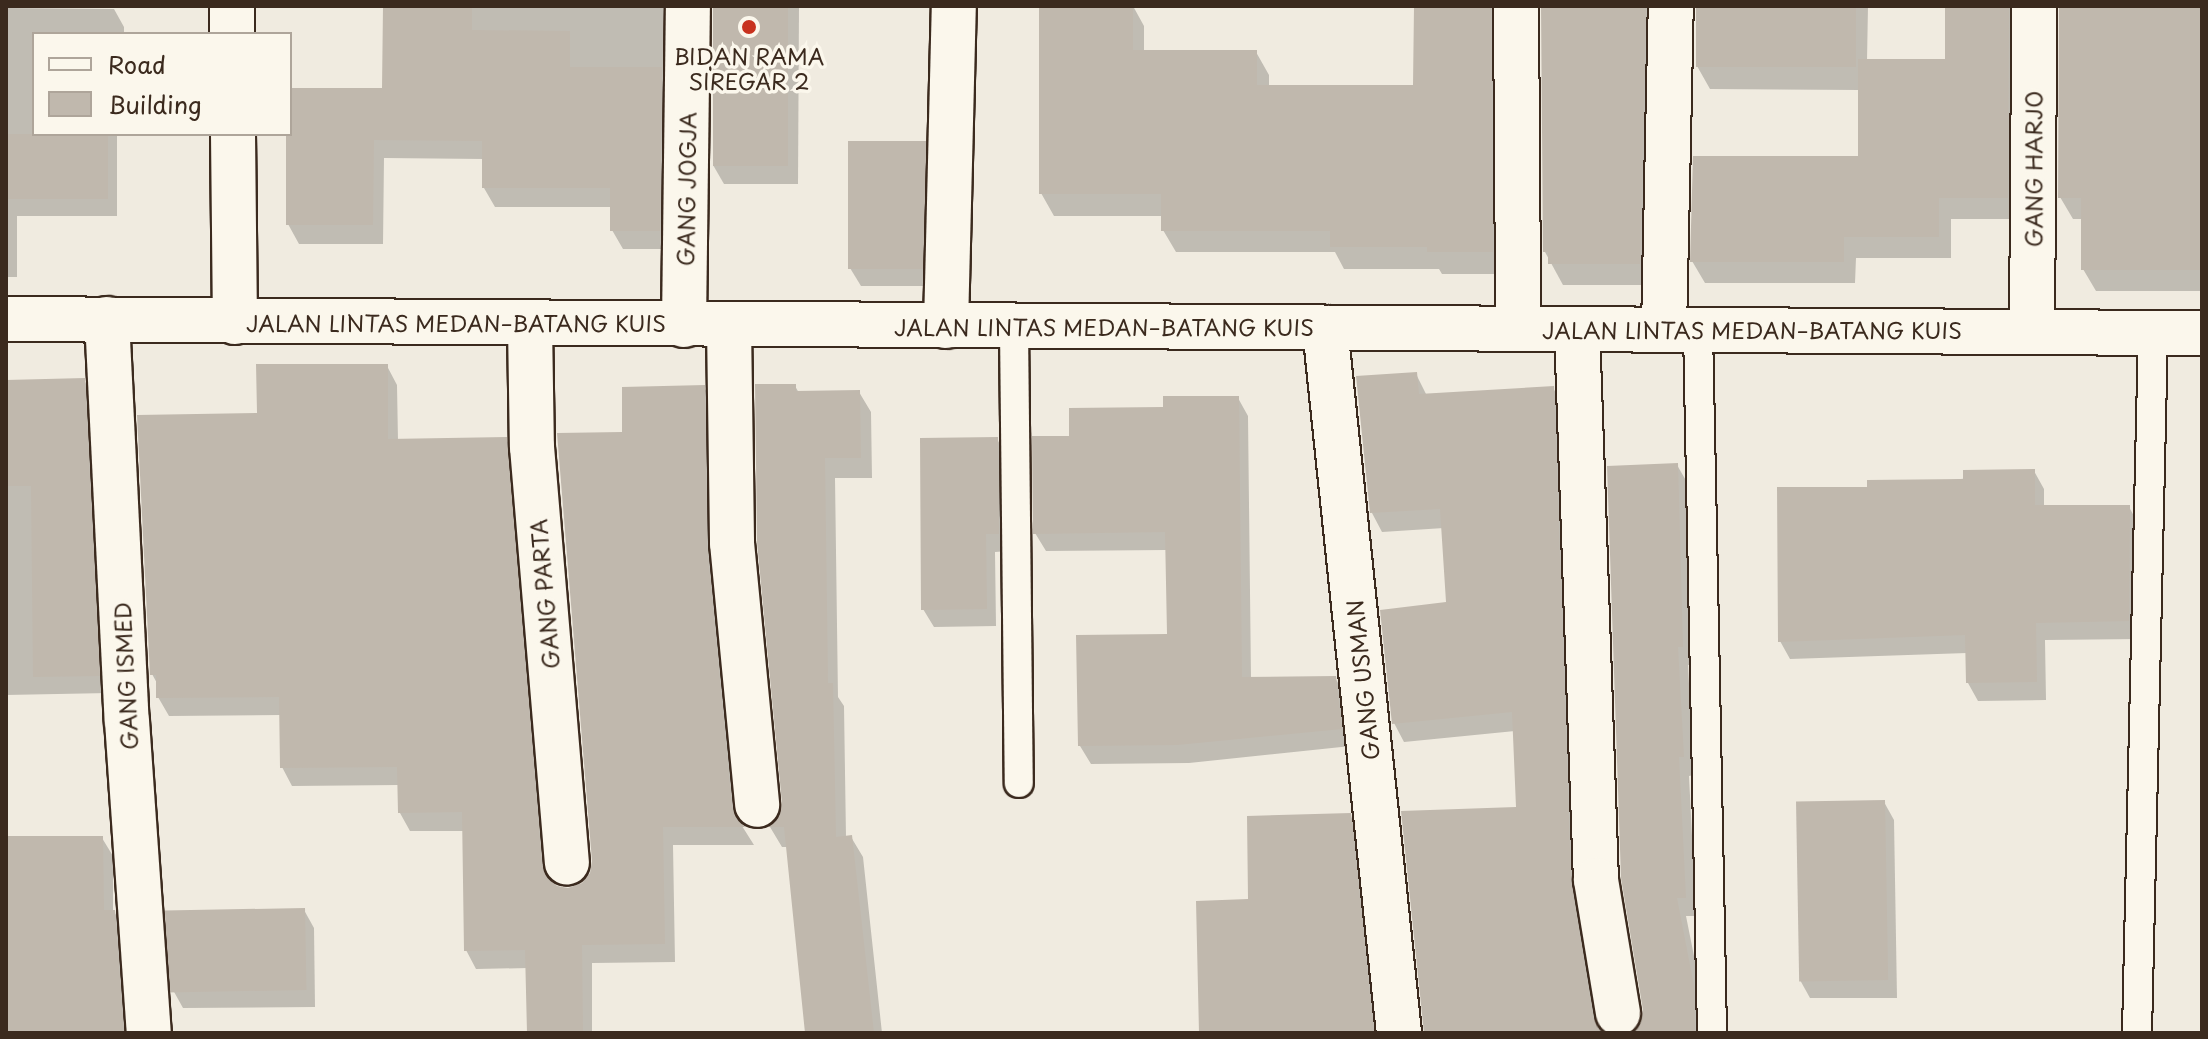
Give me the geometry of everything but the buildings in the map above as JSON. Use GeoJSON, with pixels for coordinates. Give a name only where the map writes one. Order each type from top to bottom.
{"type":"FeatureCollection","features":[{"type":"Feature","properties":{"kind":"main road"},"geometry":{"type":"LineString","coordinates":[[232,6],[232,32]]}},
{"type":"Feature","properties":{"kind":"main road","name":"GANG JOGJA"},"geometry":{"type":"LineString","coordinates":[[684,325],[688,6]]}},
{"type":"Feature","properties":{"kind":"main road"},"geometry":{"type":"LineString","coordinates":[[946,326],[954,6]]}},
{"type":"Feature","properties":{"kind":"main road"},"geometry":{"type":"LineString","coordinates":[[1516,6],[1518,329]]}},
{"type":"Feature","properties":{"kind":"main road"},"geometry":{"type":"LineString","coordinates":[[1671,6],[1681,329]]}},
{"type":"Feature","properties":{"kind":"main road","name":"GANG HARJO"},"geometry":{"type":"LineString","coordinates":[[2032,332],[2034,6]]}},
{"type":"Feature","properties":{"kind":"main road"},"geometry":{"type":"LineString","coordinates":[[233,136],[235,322]]}},
{"type":"Feature","properties":{"kind":"main road","name":"JALAN LINTAS MEDAN–BATANG KUIS"},"geometry":{"type":"LineString","coordinates":[[6,319],[530,325],[2202,333]]}},
{"type":"Feature","properties":{"kind":"main road","name":"GANG ISMED"},"geometry":{"type":"LineString","coordinates":[[107,319],[127,721],[149,1033]]}},
{"type":"Feature","properties":{"kind":"main road","name":"GANG PARTA"},"geometry":{"type":"LineString","coordinates":[[530,325],[532,447],[567,863]]}},
{"type":"Feature","properties":{"kind":"main road"},"geometry":{"type":"LineString","coordinates":[[729,325],[732,543],[757,805]]}},
{"type":"Feature","properties":{"kind":"main road","name":"GANG USMAN"},"geometry":{"type":"LineString","coordinates":[[1325,328],[1399,1033]]}},
{"type":"Feature","properties":{"kind":"main road"},"geometry":{"type":"LineString","coordinates":[[1577,329],[1596,880],[1618,1013]]}},
{"type":"Feature","properties":{"kind":"lane"},"geometry":{"type":"LineString","coordinates":[[1014,328],[1019,783]]}},
{"type":"Feature","properties":{"kind":"lane"},"geometry":{"type":"LineString","coordinates":[[1681,329],[1712,1033]]}},
{"type":"Feature","properties":{"kind":"lane"},"geometry":{"type":"LineString","coordinates":[[2137,1033],[2153,333]]}},
{"type":"Feature","properties":{"kind":"place","name":"BIDAN RAMA SIREGAR 2"},"geometry":{"type":"Point","coordinates":[749,27]}}]}
